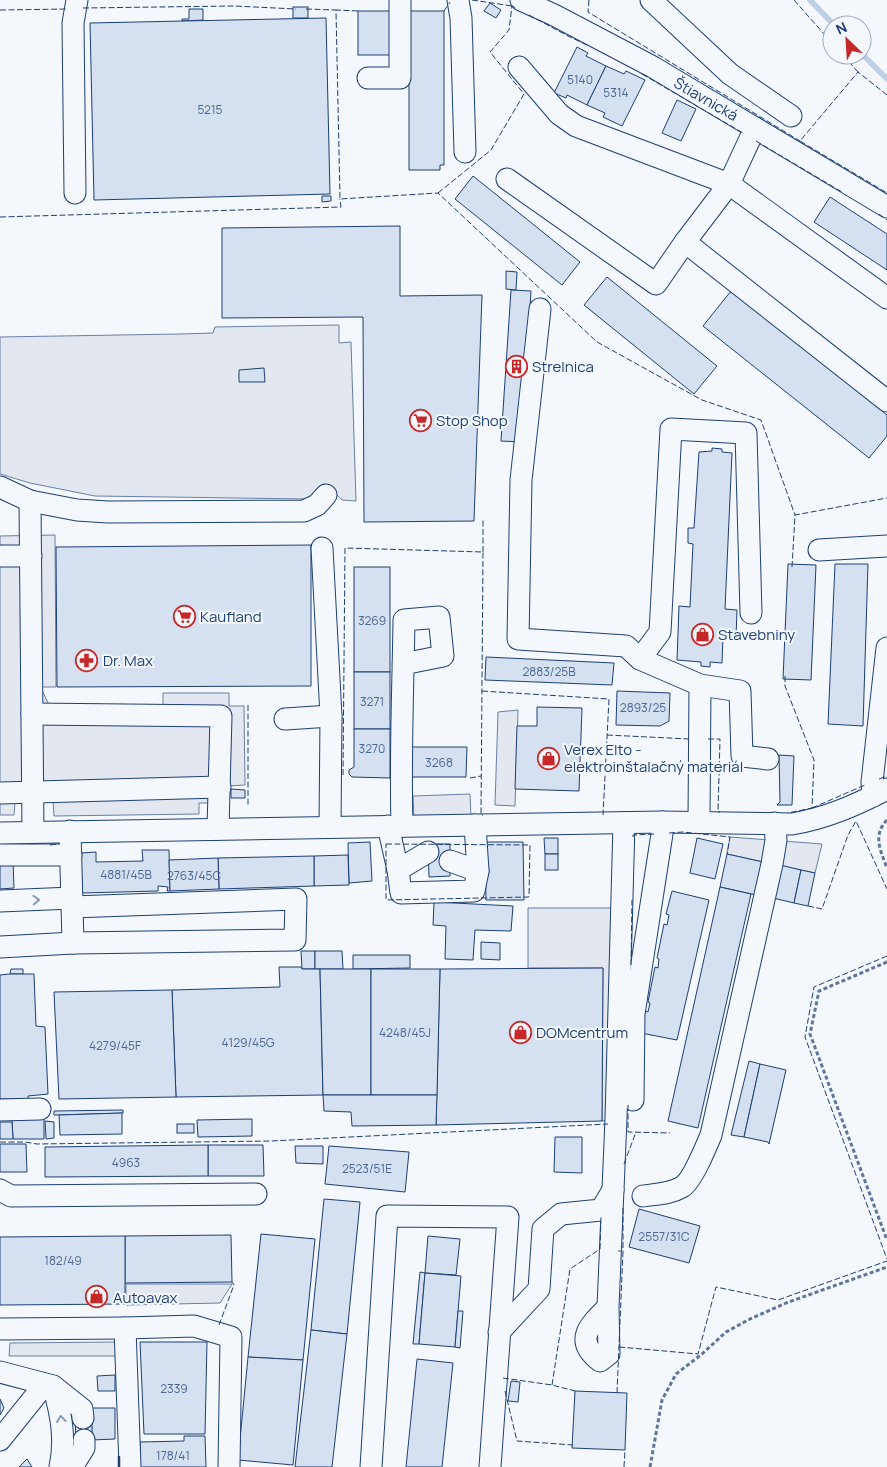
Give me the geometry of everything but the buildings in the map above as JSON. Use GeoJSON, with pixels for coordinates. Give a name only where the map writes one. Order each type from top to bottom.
{"type":"FeatureCollection","features":[{"type":"Feature","properties":{"kind":"street"},"geometry":{"type":"LineString","coordinates":[[75,193],[74,22],[77,0]]}},
{"type":"Feature","properties":{"kind":"street"},"geometry":{"type":"LineString","coordinates":[[368,78],[400,78],[400,0]]}},
{"type":"Feature","properties":{"kind":"street"},"geometry":{"type":"LineString","coordinates":[[458,0],[461,18],[465,152]]}},
{"type":"Feature","properties":{"kind":"street","name":"Štiavnická"},"geometry":{"type":"LineString","coordinates":[[521,0],[554,15],[653,67],[887,207]]}},
{"type":"Feature","properties":{"kind":"street"},"geometry":{"type":"LineString","coordinates":[[651,0],[730,74],[791,116]]}},
{"type":"Feature","properties":{"kind":"street"},"geometry":{"type":"LineString","coordinates":[[520,67],[559,114],[576,126],[729,184],[887,298]]}},
{"type":"Feature","properties":{"kind":"street"},"geometry":{"type":"LineString","coordinates":[[506,180],[656,284],[729,184],[755,128]]}},
{"type":"Feature","properties":{"kind":"street"},"geometry":{"type":"LineString","coordinates":[[685,242],[887,401]]}},
{"type":"Feature","properties":{"kind":"street"},"geometry":{"type":"LineString","coordinates":[[540,308],[521,480],[518,639],[626,646],[640,659],[700,685],[740,691],[742,756],[768,759]]}},
{"type":"Feature","properties":{"kind":"street"},"geometry":{"type":"LineString","coordinates":[[640,659],[660,632],[671,429],[746,433],[751,613]]}},
{"type":"Feature","properties":{"kind":"street"},"geometry":{"type":"LineString","coordinates":[[0,487],[30,501],[77,510],[108,512],[304,511],[320,503],[326,496]]}},
{"type":"Feature","properties":{"kind":"street"},"geometry":{"type":"LineString","coordinates":[[0,504],[30,501]]}},
{"type":"Feature","properties":{"kind":"street"},"geometry":{"type":"LineString","coordinates":[[30,501],[33,832]]}},
{"type":"Feature","properties":{"kind":"street"},"geometry":{"type":"LineString","coordinates":[[819,550],[887,546]]}},
{"type":"Feature","properties":{"kind":"street"},"geometry":{"type":"LineString","coordinates":[[322,548],[332,716],[330,827]]}},
{"type":"Feature","properties":{"kind":"street"},"geometry":{"type":"LineString","coordinates":[[0,556],[31,556]]}},
{"type":"Feature","properties":{"kind":"street"},"geometry":{"type":"LineString","coordinates":[[0,832],[624,822],[792,824],[813,820],[832,815],[880,792],[872,782],[887,648]]}},
{"type":"Feature","properties":{"kind":"street"},"geometry":{"type":"LineString","coordinates":[[403,664],[401,778],[395,826],[401,893],[474,891],[478,871],[475,825]]}},
{"type":"Feature","properties":{"kind":"street"},"geometry":{"type":"LineString","coordinates":[[699,822],[700,685]]}},
{"type":"Feature","properties":{"kind":"street"},"geometry":{"type":"LineString","coordinates":[[32,714],[221,716],[218,829]]}},
{"type":"Feature","properties":{"kind":"street"},"geometry":{"type":"LineString","coordinates":[[285,719],[332,716]]}},
{"type":"Feature","properties":{"kind":"street"},"geometry":{"type":"LineString","coordinates":[[0,793],[220,786]]}},
{"type":"Feature","properties":{"kind":"street"},"geometry":{"type":"LineString","coordinates":[[608,1308],[624,822]]}},
{"type":"Feature","properties":{"kind":"street"},"geometry":{"type":"LineString","coordinates":[[633,1100],[634,1014],[662,834],[662,822]]}},
{"type":"Feature","properties":{"kind":"street"},"geometry":{"type":"LineString","coordinates":[[643,1196],[671,1192],[684,1186],[703,1156],[711,1135],[773,856],[776,840],[775,823]]}},
{"type":"Feature","properties":{"kind":"street"},"geometry":{"type":"LineString","coordinates":[[70,831],[73,943]]}},
{"type":"Feature","properties":{"kind":"street"},"geometry":{"type":"LineString","coordinates":[[398,870],[428,852]]}},
{"type":"Feature","properties":{"kind":"street"},"geometry":{"type":"LineString","coordinates":[[0,855],[71,855]]}},
{"type":"Feature","properties":{"kind":"street"},"geometry":{"type":"LineString","coordinates":[[450,861],[478,871]]}},
{"type":"Feature","properties":{"kind":"street"},"geometry":{"type":"LineString","coordinates":[[0,901],[296,899],[296,940],[73,943],[0,946]]}},
{"type":"Feature","properties":{"kind":"street"},"geometry":{"type":"LineString","coordinates":[[0,1110],[40,1109]]}},
{"type":"Feature","properties":{"kind":"street"},"geometry":{"type":"LineString","coordinates":[[0,1190],[11,1196],[256,1194]]}},
{"type":"Feature","properties":{"kind":"street"},"geometry":{"type":"LineString","coordinates":[[500,1332],[539,1289],[544,1229],[561,1214],[601,1210],[613,1190]]}},
{"type":"Feature","properties":{"kind":"street"},"geometry":{"type":"LineString","coordinates":[[371,1467],[387,1216],[508,1217],[490,1467]]}},
{"type":"Feature","properties":{"kind":"street"},"geometry":{"type":"LineString","coordinates":[[0,1328],[194,1326],[231,1337],[229,1467]]}},
{"type":"Feature","properties":{"kind":"street"},"geometry":{"type":"LineString","coordinates":[[124,1328],[130,1467]]}},
{"type":"Feature","properties":{"kind":"street"},"geometry":{"type":"LineString","coordinates":[[2,1374],[49,1385],[82,1409],[82,1418]]}},
{"type":"Feature","properties":{"kind":"street"},"geometry":{"type":"LineString","coordinates":[[0,1440],[49,1385]]}},
{"type":"Feature","properties":{"kind":"street"},"geometry":{"type":"LineString","coordinates":[[49,1385],[62,1415],[63,1452],[60,1467]]}},
{"type":"Feature","properties":{"kind":"street"},"geometry":{"type":"LineString","coordinates":[[72,1467],[84,1448],[84,1440]]}},
{"type":"Feature","properties":{"kind":"path"},"geometry":{"type":"LineString","coordinates":[[887,820],[879,832],[878,841],[887,868]]}},
{"type":"Feature","properties":{"kind":"path"},"geometry":{"type":"LineString","coordinates":[[887,962],[819,991],[810,1034],[887,1240]]}},
{"type":"Feature","properties":{"kind":"path"},"geometry":{"type":"LineString","coordinates":[[650,1467],[662,1400],[676,1374],[726,1332],[750,1319],[887,1267]]}},
{"type":"Feature","properties":{"kind":"shaded area"},"geometry":{"type":"Polygon","coordinates":[[[339,325],[339,343],[351,342],[356,501],[342,500],[333,491],[308,499],[95,496],[30,483],[0,474],[0,337],[213,333],[215,327],[339,325]]]}},
{"type":"Feature","properties":{"kind":"shaded area"},"geometry":{"type":"Polygon","coordinates":[[[55,535],[56,687],[41,688],[48,703],[58,707],[163,706],[163,693],[229,693],[229,706],[244,706],[245,785],[228,786],[229,803],[199,803],[199,814],[54,816],[53,801],[15,802],[14,815],[0,815],[0,536],[55,535]]]}},
{"type":"Feature","properties":{"kind":"shaded area"},"geometry":{"type":"Polygon","coordinates":[[[518,710],[515,806],[495,805],[498,712],[518,710]]]}},
{"type":"Feature","properties":{"kind":"shaded area"},"geometry":{"type":"Polygon","coordinates":[[[470,794],[471,817],[414,819],[413,796],[470,794]]]}},
{"type":"Feature","properties":{"kind":"shaded area"},"geometry":{"type":"Polygon","coordinates":[[[730,837],[822,844],[815,873],[727,854],[730,837]]]}},
{"type":"Feature","properties":{"kind":"shaded area"},"geometry":{"type":"Polygon","coordinates":[[[528,908],[621,908],[616,1119],[602,1121],[603,968],[528,968],[528,908]]]}},
{"type":"Feature","properties":{"kind":"shaded area"},"geometry":{"type":"Polygon","coordinates":[[[126,1284],[232,1284],[220,1303],[126,1305],[126,1284]]]}},
{"type":"Feature","properties":{"kind":"shaded area"},"geometry":{"type":"Polygon","coordinates":[[[116,1342],[116,1356],[9,1356],[10,1343],[116,1342]]]}},
{"type":"Feature","properties":{"kind":"waterway"},"geometry":{"type":"LineString","coordinates":[[810,0],[824,15]]}},
{"type":"Feature","properties":{"kind":"waterway"},"geometry":{"type":"LineString","coordinates":[[872,64],[887,79]]}},
{"type":"Feature","properties":{"kind":"fence"},"geometry":{"type":"LineString","coordinates":[[472,0],[512,6]]}},
{"type":"Feature","properties":{"kind":"fence"},"geometry":{"type":"LineString","coordinates":[[589,0],[588,12],[800,141]]}},
{"type":"Feature","properties":{"kind":"fence"},"geometry":{"type":"LineString","coordinates":[[794,0],[822,32]]}},
{"type":"Feature","properties":{"kind":"fence"},"geometry":{"type":"LineString","coordinates":[[444,11],[450,2]]}},
{"type":"Feature","properties":{"kind":"fence"},"geometry":{"type":"LineString","coordinates":[[83,8],[234,6],[296,9]]}},
{"type":"Feature","properties":{"kind":"fence"},"geometry":{"type":"LineString","coordinates":[[438,193],[491,150],[524,94],[490,52],[509,30],[512,6],[516,8]]}},
{"type":"Feature","properties":{"kind":"fence"},"geometry":{"type":"LineString","coordinates":[[0,10],[68,9]]}},
{"type":"Feature","properties":{"kind":"fence"},"geometry":{"type":"LineString","coordinates":[[306,9],[336,10]]}},
{"type":"Feature","properties":{"kind":"fence"},"geometry":{"type":"LineString","coordinates":[[358,11],[336,10],[340,199],[438,193],[597,342],[702,400],[761,420],[795,515]]}},
{"type":"Feature","properties":{"kind":"fence"},"geometry":{"type":"LineString","coordinates":[[529,15],[589,46]]}},
{"type":"Feature","properties":{"kind":"fence"},"geometry":{"type":"LineString","coordinates":[[852,65],[858,72]]}},
{"type":"Feature","properties":{"kind":"fence"},"geometry":{"type":"LineString","coordinates":[[887,95],[858,72],[800,141],[887,193]]}},
{"type":"Feature","properties":{"kind":"fence"},"geometry":{"type":"LineString","coordinates":[[642,74],[743,133]]}},
{"type":"Feature","properties":{"kind":"fence"},"geometry":{"type":"LineString","coordinates":[[756,141],[842,192]]}},
{"type":"Feature","properties":{"kind":"fence"},"geometry":{"type":"LineString","coordinates":[[0,217],[341,207],[340,199]]}},
{"type":"Feature","properties":{"kind":"fence"},"geometry":{"type":"LineString","coordinates":[[879,214],[887,220]]}},
{"type":"Feature","properties":{"kind":"fence"},"geometry":{"type":"LineString","coordinates":[[792,567],[795,515],[887,498]]}},
{"type":"Feature","properties":{"kind":"fence"},"geometry":{"type":"LineString","coordinates":[[483,520],[483,552]]}},
{"type":"Feature","properties":{"kind":"fence"},"geometry":{"type":"LineString","coordinates":[[343,775],[345,548],[483,552],[481,815],[483,815]]}},
{"type":"Feature","properties":{"kind":"fence"},"geometry":{"type":"LineString","coordinates":[[785,676],[785,686],[814,760],[812,808],[788,813]]}},
{"type":"Feature","properties":{"kind":"fence"},"geometry":{"type":"LineString","coordinates":[[482,691],[609,699],[603,815]]}},
{"type":"Feature","properties":{"kind":"fence"},"geometry":{"type":"LineString","coordinates":[[248,705],[248,806]]}},
{"type":"Feature","properties":{"kind":"fence"},"geometry":{"type":"LineString","coordinates":[[607,735],[689,739]]}},
{"type":"Feature","properties":{"kind":"fence"},"geometry":{"type":"LineString","coordinates":[[708,739],[720,739],[718,812],[720,812]]}},
{"type":"Feature","properties":{"kind":"fence"},"geometry":{"type":"LineString","coordinates":[[470,778],[481,776]]}},
{"type":"Feature","properties":{"kind":"fence"},"geometry":{"type":"LineString","coordinates":[[879,779],[887,776]]}},
{"type":"Feature","properties":{"kind":"fence"},"geometry":{"type":"LineString","coordinates":[[812,808],[865,785]]}},
{"type":"Feature","properties":{"kind":"fence"},"geometry":{"type":"LineString","coordinates":[[808,906],[822,909],[848,835],[856,821],[887,889]]}},
{"type":"Feature","properties":{"kind":"fence"},"geometry":{"type":"LineString","coordinates":[[669,833],[683,832],[730,837],[727,854]]}},
{"type":"Feature","properties":{"kind":"fence"},"geometry":{"type":"LineString","coordinates":[[633,837],[633,835],[656,834]]}},
{"type":"Feature","properties":{"kind":"fence"},"geometry":{"type":"LineString","coordinates":[[50,845],[59,844]]}},
{"type":"Feature","properties":{"kind":"fence"},"geometry":{"type":"LineString","coordinates":[[386,844],[530,845],[529,897],[386,900],[386,844]]}},
{"type":"Feature","properties":{"kind":"fence"},"geometry":{"type":"LineString","coordinates":[[631,965],[632,900]]}},
{"type":"Feature","properties":{"kind":"fence"},"geometry":{"type":"LineString","coordinates":[[887,956],[814,987],[805,1037],[887,1259]]}},
{"type":"Feature","properties":{"kind":"fence"},"geometry":{"type":"LineString","coordinates":[[628,1105],[628,1132],[670,1133]]}},
{"type":"Feature","properties":{"kind":"fence"},"geometry":{"type":"LineString","coordinates":[[0,1142],[37,1144],[271,1141],[608,1124]]}},
{"type":"Feature","properties":{"kind":"fence"},"geometry":{"type":"LineString","coordinates":[[624,1164],[636,1132]]}},
{"type":"Feature","properties":{"kind":"fence"},"geometry":{"type":"LineString","coordinates":[[623,1208],[623,1251]]}},
{"type":"Feature","properties":{"kind":"fence"},"geometry":{"type":"LineString","coordinates":[[600,1249],[601,1216]]}},
{"type":"Feature","properties":{"kind":"fence"},"geometry":{"type":"LineString","coordinates":[[552,1385],[570,1269],[600,1249]]}},
{"type":"Feature","properties":{"kind":"fence"},"geometry":{"type":"LineString","coordinates":[[617,1393],[623,1251],[618,1251]]}},
{"type":"Feature","properties":{"kind":"fence"},"geometry":{"type":"LineString","coordinates":[[619,1347],[698,1354],[716,1287],[778,1300],[887,1261]]}},
{"type":"Feature","properties":{"kind":"fence"},"geometry":{"type":"LineString","coordinates":[[219,1325],[234,1285],[232,1282]]}},
{"type":"Feature","properties":{"kind":"fence"},"geometry":{"type":"LineString","coordinates":[[503,1378],[552,1385],[575,1391]]}},
{"type":"Feature","properties":{"kind":"fence"},"geometry":{"type":"LineString","coordinates":[[505,1391],[517,1441],[573,1445]]}},
{"type":"Feature","properties":{"kind":"fence"},"geometry":{"type":"LineString","coordinates":[[624,1467],[625,1450]]}},
{"type":"Feature","properties":{"kind":"wall"},"geometry":{"type":"LineString","coordinates":[[119,1457],[119,1467]]}},
{"type":"Feature","properties":{"kind":"place","name":"Strelnica"},"geometry":{"type":"Point","coordinates":[516,366]}},
{"type":"Feature","properties":{"kind":"place","name":"Stop Shop"},"geometry":{"type":"Point","coordinates":[420,420]}},
{"type":"Feature","properties":{"kind":"place","name":"Kaufland"},"geometry":{"type":"Point","coordinates":[184,616]}},
{"type":"Feature","properties":{"kind":"place","name":"Stavebniny"},"geometry":{"type":"Point","coordinates":[702,634]}},
{"type":"Feature","properties":{"kind":"place","name":"Dr. Max"},"geometry":{"type":"Point","coordinates":[87,660]}},
{"type":"Feature","properties":{"kind":"place","name":"Verex Elto - elektroinštalačný materiál"},"geometry":{"type":"Point","coordinates":[548,758]}},
{"type":"Feature","properties":{"kind":"place","name":"DOMcentrum"},"geometry":{"type":"Point","coordinates":[520,1032]}},
{"type":"Feature","properties":{"kind":"place","name":"Autoavax"},"geometry":{"type":"Point","coordinates":[97,1297]}}]}
